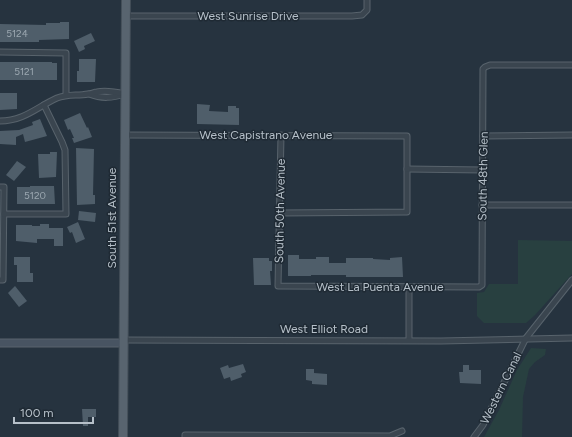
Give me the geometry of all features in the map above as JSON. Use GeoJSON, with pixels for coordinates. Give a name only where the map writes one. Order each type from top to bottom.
{"type":"FeatureCollection","features":[{"type":"Feature","properties":{"kind":"main road","name":"South 51st Avenue"},"geometry":{"type":"LineString","coordinates":[[123,437],[126,0]]}},
{"type":"Feature","properties":{"kind":"main road","name":"West Elliot Road"},"geometry":{"type":"LineString","coordinates":[[0,342],[123,341]]}},
{"type":"Feature","properties":{"kind":"street","name":"West Sunrise Drive"},"geometry":{"type":"LineString","coordinates":[[126,16],[352,16],[362,15],[367,10],[367,0]]}},
{"type":"Feature","properties":{"kind":"street"},"geometry":{"type":"LineString","coordinates":[[0,52],[66,53],[66,95]]}},
{"type":"Feature","properties":{"kind":"street","name":"South 48th Glen"},"geometry":{"type":"LineString","coordinates":[[481,286],[484,67],[490,65],[572,65]]}},
{"type":"Feature","properties":{"kind":"street"},"geometry":{"type":"LineString","coordinates":[[0,121],[14,120],[24,117],[44,105],[66,95],[89,94],[98,91],[113,91],[125,94]]}},
{"type":"Feature","properties":{"kind":"street"},"geometry":{"type":"LineString","coordinates":[[4,214],[66,214],[65,150],[44,105]]}},
{"type":"Feature","properties":{"kind":"street","name":"West Capistrano Avenue"},"geometry":{"type":"LineString","coordinates":[[125,135],[407,136],[408,169]]}},
{"type":"Feature","properties":{"kind":"street","name":"South 50th Avenue"},"geometry":{"type":"LineString","coordinates":[[278,286],[281,135]]}},
{"type":"Feature","properties":{"kind":"street"},"geometry":{"type":"LineString","coordinates":[[484,136],[572,135]]}},
{"type":"Feature","properties":{"kind":"street"},"geometry":{"type":"LineString","coordinates":[[280,213],[407,212],[408,169],[483,170]]}},
{"type":"Feature","properties":{"kind":"street"},"geometry":{"type":"LineString","coordinates":[[2,188],[4,214],[2,280]]}},
{"type":"Feature","properties":{"kind":"street"},"geometry":{"type":"LineString","coordinates":[[482,205],[572,205]]}},
{"type":"Feature","properties":{"kind":"street"},"geometry":{"type":"LineString","coordinates":[[526,338],[572,280]]}},
{"type":"Feature","properties":{"kind":"street","name":"West La Puenta Avenue"},"geometry":{"type":"LineString","coordinates":[[278,286],[481,286]]}},
{"type":"Feature","properties":{"kind":"street"},"geometry":{"type":"LineString","coordinates":[[409,287],[409,340]]}},
{"type":"Feature","properties":{"kind":"street","name":"West Elliot Road"},"geometry":{"type":"LineString","coordinates":[[123,341],[507,340],[526,338],[572,338]]}},
{"type":"Feature","properties":{"kind":"street","name":"Western Canal"},"geometry":{"type":"LineString","coordinates":[[474,437],[484,425],[526,338]]}},
{"type":"Feature","properties":{"kind":"street"},"geometry":{"type":"LineString","coordinates":[[185,436],[390,436],[402,431]]}},
{"type":"Feature","properties":{"kind":"green space"},"geometry":{"type":"Polygon","coordinates":[[[518,240],[572,241],[572,274],[526,323],[484,323],[477,316],[477,293],[484,292],[489,284],[518,284],[518,240]]]}},
{"type":"Feature","properties":{"kind":"green space"},"geometry":{"type":"Polygon","coordinates":[[[531,348],[546,349],[545,355],[535,362],[529,369],[523,397],[522,437],[484,437],[499,410],[517,370],[531,348]]]}},
{"type":"Feature","properties":{"kind":"building"},"geometry":{"type":"Polygon","coordinates":[[[69,22],[69,39],[39,40],[39,42],[0,42],[0,24],[46,25],[46,23],[69,22]]]}},
{"type":"Feature","properties":{"kind":"building"},"geometry":{"type":"Polygon","coordinates":[[[91,33],[95,41],[84,46],[85,49],[79,52],[74,41],[91,33]]]}},
{"type":"Feature","properties":{"kind":"building"},"geometry":{"type":"Polygon","coordinates":[[[79,59],[96,59],[95,82],[77,82],[79,59]]]}},
{"type":"Feature","properties":{"kind":"building"},"geometry":{"type":"Polygon","coordinates":[[[0,62],[57,63],[57,80],[0,80],[0,62]]]}},
{"type":"Feature","properties":{"kind":"building"},"geometry":{"type":"Polygon","coordinates":[[[0,93],[17,93],[17,109],[0,110],[0,93]]]}},
{"type":"Feature","properties":{"kind":"building"},"geometry":{"type":"Polygon","coordinates":[[[197,104],[210,105],[209,111],[228,112],[228,106],[236,106],[236,108],[239,108],[239,125],[197,124],[197,104]]]}},
{"type":"Feature","properties":{"kind":"building"},"geometry":{"type":"Polygon","coordinates":[[[80,113],[92,137],[74,143],[72,138],[74,138],[70,129],[68,130],[64,120],[80,113]]]}},
{"type":"Feature","properties":{"kind":"building"},"geometry":{"type":"Polygon","coordinates":[[[40,119],[47,136],[25,142],[23,134],[16,137],[16,145],[0,144],[0,131],[19,130],[33,125],[32,122],[40,119]]]}},
{"type":"Feature","properties":{"kind":"building"},"geometry":{"type":"Polygon","coordinates":[[[76,148],[94,149],[93,195],[95,195],[95,204],[77,205],[76,148]]]}},
{"type":"Feature","properties":{"kind":"building"},"geometry":{"type":"Polygon","coordinates":[[[50,152],[57,152],[56,177],[39,178],[38,154],[50,154],[50,152]]]}},
{"type":"Feature","properties":{"kind":"building"},"geometry":{"type":"Polygon","coordinates":[[[17,161],[26,167],[14,181],[6,175],[17,161]]]}},
{"type":"Feature","properties":{"kind":"building"},"geometry":{"type":"Polygon","coordinates":[[[54,186],[55,204],[17,204],[17,187],[54,186]]]}},
{"type":"Feature","properties":{"kind":"building"},"geometry":{"type":"Polygon","coordinates":[[[79,211],[96,213],[95,222],[78,220],[79,211]]]}},
{"type":"Feature","properties":{"kind":"building"},"geometry":{"type":"Polygon","coordinates":[[[78,222],[85,239],[76,243],[72,232],[70,233],[67,227],[78,222]]]}},
{"type":"Feature","properties":{"kind":"building"},"geometry":{"type":"Polygon","coordinates":[[[40,224],[49,224],[49,228],[63,228],[63,246],[54,246],[54,239],[37,239],[37,243],[16,241],[16,225],[40,226],[40,224]]]}},
{"type":"Feature","properties":{"kind":"building"},"geometry":{"type":"Polygon","coordinates":[[[288,255],[299,255],[299,259],[329,257],[329,263],[346,263],[346,258],[373,258],[390,260],[390,258],[402,257],[403,277],[346,277],[346,275],[288,276],[288,255]]]}},
{"type":"Feature","properties":{"kind":"building"},"geometry":{"type":"Polygon","coordinates":[[[14,257],[30,257],[30,273],[33,273],[33,282],[17,282],[17,265],[14,265],[14,257]]]}},
{"type":"Feature","properties":{"kind":"building"},"geometry":{"type":"Polygon","coordinates":[[[253,258],[269,258],[269,261],[272,261],[272,271],[270,271],[271,285],[254,285],[253,258]]]}},
{"type":"Feature","properties":{"kind":"building"},"geometry":{"type":"Polygon","coordinates":[[[15,286],[27,301],[19,307],[8,293],[15,286]]]}},
{"type":"Feature","properties":{"kind":"building"},"geometry":{"type":"Polygon","coordinates":[[[243,364],[246,372],[241,374],[242,377],[231,381],[230,377],[224,379],[220,368],[228,365],[229,368],[243,364]]]}},
{"type":"Feature","properties":{"kind":"building"},"geometry":{"type":"Polygon","coordinates":[[[463,365],[469,365],[469,370],[481,370],[481,384],[460,383],[459,372],[463,372],[463,365]]]}},
{"type":"Feature","properties":{"kind":"building"},"geometry":{"type":"Polygon","coordinates":[[[306,369],[314,369],[314,373],[327,374],[327,385],[312,384],[312,381],[306,380],[306,369]]]}},
{"type":"Feature","properties":{"kind":"building"},"geometry":{"type":"Polygon","coordinates":[[[82,409],[96,409],[96,417],[88,417],[88,426],[83,426],[82,409]]]}}]}
